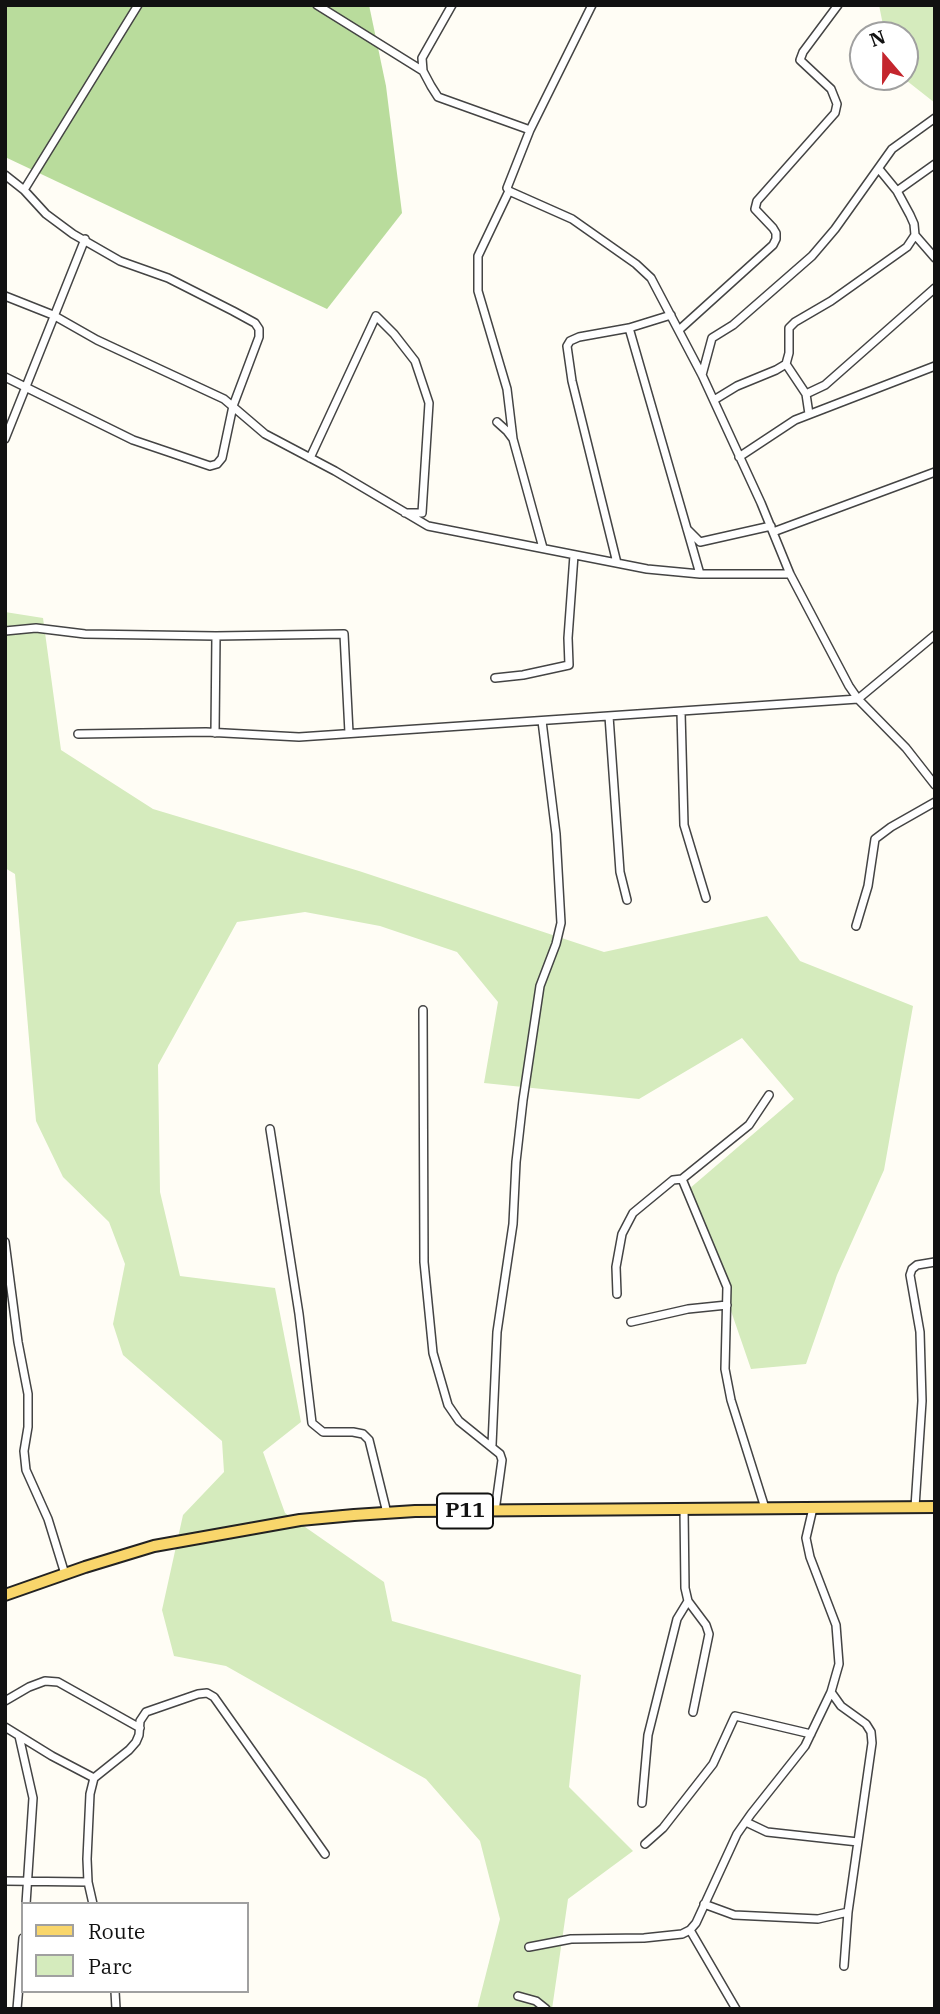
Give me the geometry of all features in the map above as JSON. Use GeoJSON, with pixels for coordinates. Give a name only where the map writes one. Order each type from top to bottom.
{"type":"FeatureCollection","features":[{"type":"Feature","properties":{"kind":"main road","name":"P11"},"geometry":{"type":"LineString","coordinates":[[5,1595],[154,1546],[300,1520],[387,1513],[935,1507]]}},
{"type":"Feature","properties":{"kind":"street"},"geometry":{"type":"LineString","coordinates":[[24,190],[138,5]]}},
{"type":"Feature","properties":{"kind":"street"},"geometry":{"type":"LineString","coordinates":[[452,5],[422,58],[423,71],[438,97],[530,130]]}},
{"type":"Feature","properties":{"kind":"street"},"geometry":{"type":"LineString","coordinates":[[543,548],[513,439],[507,389],[478,291],[478,256],[509,191],[508,183],[530,130],[592,5]]}},
{"type":"Feature","properties":{"kind":"street"},"geometry":{"type":"LineString","coordinates":[[679,330],[773,245],[776,239],[773,228],[755,209],[757,201],[835,113],[837,104],[831,89],[800,60],[838,5]]}},
{"type":"Feature","properties":{"kind":"street"},"geometry":{"type":"LineString","coordinates":[[322,7],[423,71]]}},
{"type":"Feature","properties":{"kind":"street"},"geometry":{"type":"LineString","coordinates":[[702,375],[712,338],[733,325],[813,256],[892,149],[935,118]]}},
{"type":"Feature","properties":{"kind":"street"},"geometry":{"type":"LineString","coordinates":[[897,191],[935,164]]}},
{"type":"Feature","properties":{"kind":"street"},"geometry":{"type":"LineString","coordinates":[[879,169],[897,191],[914,224],[915,235],[935,258]]}},
{"type":"Feature","properties":{"kind":"street"},"geometry":{"type":"LineString","coordinates":[[5,175],[24,190],[46,214],[73,234],[120,261],[168,278],[255,323],[259,329],[259,337],[233,406],[222,458],[217,464],[210,466],[122,435],[5,377]]}},
{"type":"Feature","properties":{"kind":"street"},"geometry":{"type":"LineString","coordinates":[[509,191],[572,219],[636,264],[651,278],[714,400],[790,573],[858,699],[906,748],[935,785]]}},
{"type":"Feature","properties":{"kind":"street"},"geometry":{"type":"LineString","coordinates":[[714,400],[737,386],[786,364],[789,328],[795,321],[831,301],[907,247],[915,235]]}},
{"type":"Feature","properties":{"kind":"street"},"geometry":{"type":"LineString","coordinates":[[5,439],[85,239]]}},
{"type":"Feature","properties":{"kind":"street"},"geometry":{"type":"LineString","coordinates":[[806,394],[825,386],[935,288]]}},
{"type":"Feature","properties":{"kind":"street"},"geometry":{"type":"LineString","coordinates":[[5,296],[53,315],[97,340],[198,386],[233,406],[265,434],[429,526],[617,563],[700,574],[790,573]]}},
{"type":"Feature","properties":{"kind":"street"},"geometry":{"type":"LineString","coordinates":[[617,563],[572,381],[567,346],[570,341],[579,337],[629,328],[671,315]]}},
{"type":"Feature","properties":{"kind":"street"},"geometry":{"type":"LineString","coordinates":[[310,458],[376,316],[415,361],[429,403],[422,513],[405,513]]}},
{"type":"Feature","properties":{"kind":"street"},"geometry":{"type":"LineString","coordinates":[[629,328],[700,574]]}},
{"type":"Feature","properties":{"kind":"street"},"geometry":{"type":"LineString","coordinates":[[786,364],[806,394],[809,415]]}},
{"type":"Feature","properties":{"kind":"street"},"geometry":{"type":"LineString","coordinates":[[739,457],[795,420],[935,366]]}},
{"type":"Feature","properties":{"kind":"street"},"geometry":{"type":"LineString","coordinates":[[497,422],[513,439]]}},
{"type":"Feature","properties":{"kind":"street"},"geometry":{"type":"LineString","coordinates":[[687,529],[700,542],[772,529],[935,472]]}},
{"type":"Feature","properties":{"kind":"street"},"geometry":{"type":"LineString","coordinates":[[495,678],[569,665],[568,638],[575,555]]}},
{"type":"Feature","properties":{"kind":"street"},"geometry":{"type":"LineString","coordinates":[[5,631],[36,628],[85,634],[344,634],[349,733]]}},
{"type":"Feature","properties":{"kind":"street"},"geometry":{"type":"LineString","coordinates":[[78,734],[215,733],[299,737],[858,699],[935,635]]}},
{"type":"Feature","properties":{"kind":"street"},"geometry":{"type":"LineString","coordinates":[[215,733],[216,636]]}},
{"type":"Feature","properties":{"kind":"street"},"geometry":{"type":"LineString","coordinates":[[681,712],[684,825],[706,898]]}},
{"type":"Feature","properties":{"kind":"street"},"geometry":{"type":"LineString","coordinates":[[609,716],[620,872],[627,900]]}},
{"type":"Feature","properties":{"kind":"street"},"geometry":{"type":"LineString","coordinates":[[492,1445],[497,1332],[513,1224],[523,1100],[540,986],[561,923],[556,834],[542,721]]}},
{"type":"Feature","properties":{"kind":"street"},"geometry":{"type":"LineString","coordinates":[[856,926],[868,886],[875,839],[935,802]]}},
{"type":"Feature","properties":{"kind":"street"},"geometry":{"type":"LineString","coordinates":[[423,1010],[424,1262],[433,1353],[448,1405],[459,1421],[500,1454],[502,1461],[495,1511]]}},
{"type":"Feature","properties":{"kind":"street"},"geometry":{"type":"LineString","coordinates":[[617,1294],[616,1267],[622,1234],[633,1213],[673,1180],[682,1179],[749,1125],[769,1095]]}},
{"type":"Feature","properties":{"kind":"street"},"geometry":{"type":"LineString","coordinates":[[270,1129],[313,1423],[323,1432],[353,1432],[363,1434],[369,1440],[387,1513]]}},
{"type":"Feature","properties":{"kind":"street"},"geometry":{"type":"LineString","coordinates":[[682,1179],[727,1287],[725,1369],[731,1400],[765,1508]]}},
{"type":"Feature","properties":{"kind":"street"},"geometry":{"type":"LineString","coordinates":[[5,1242],[27,1394],[28,1427],[24,1451],[26,1470],[48,1520],[65,1574]]}},
{"type":"Feature","properties":{"kind":"street"},"geometry":{"type":"LineString","coordinates":[[915,1507],[922,1401],[920,1332],[910,1275],[917,1265],[935,1262]]}},
{"type":"Feature","properties":{"kind":"street"},"geometry":{"type":"LineString","coordinates":[[631,1322],[688,1309],[727,1305]]}},
{"type":"Feature","properties":{"kind":"street"},"geometry":{"type":"LineString","coordinates":[[529,1947],[571,1939],[644,1938],[682,1934],[696,1923],[723,1860],[746,1822],[805,1746],[831,1692],[839,1664],[836,1625],[810,1557],[806,1538],[813,1508]]}},
{"type":"Feature","properties":{"kind":"street"},"geometry":{"type":"LineString","coordinates":[[684,1509],[685,1588],[688,1601],[706,1625],[709,1634],[693,1712]]}},
{"type":"Feature","properties":{"kind":"street"},"geometry":{"type":"LineString","coordinates":[[642,1802],[648,1735],[677,1619],[688,1601]]}},
{"type":"Feature","properties":{"kind":"street"},"geometry":{"type":"LineString","coordinates":[[5,1701],[44,1681],[58,1682],[140,1728]]}},
{"type":"Feature","properties":{"kind":"street"},"geometry":{"type":"LineString","coordinates":[[831,1692],[841,1706],[866,1724],[871,1732],[872,1743],[848,1912],[844,1966]]}},
{"type":"Feature","properties":{"kind":"street"},"geometry":{"type":"LineString","coordinates":[[93,1902],[88,1882],[90,1794],[94,1777],[136,1742],[142,1716],[146,1712],[198,1694],[207,1693],[214,1697],[325,1854]]}},
{"type":"Feature","properties":{"kind":"street"},"geometry":{"type":"LineString","coordinates":[[645,1844],[663,1828],[693,1793],[713,1764],[735,1716],[811,1734]]}},
{"type":"Feature","properties":{"kind":"street"},"geometry":{"type":"LineString","coordinates":[[5,1727],[94,1777]]}},
{"type":"Feature","properties":{"kind":"street"},"geometry":{"type":"LineString","coordinates":[[19,1736],[33,1798],[26,1902]]}},
{"type":"Feature","properties":{"kind":"street"},"geometry":{"type":"LineString","coordinates":[[746,1822],[767,1832],[858,1842]]}},
{"type":"Feature","properties":{"kind":"street"},"geometry":{"type":"LineString","coordinates":[[5,1881],[88,1882]]}},
{"type":"Feature","properties":{"kind":"street"},"geometry":{"type":"LineString","coordinates":[[704,1904],[734,1915],[818,1919],[848,1912]]}},
{"type":"Feature","properties":{"kind":"street"},"geometry":{"type":"LineString","coordinates":[[690,1930],[734,2006],[726,2009]]}},
{"type":"Feature","properties":{"kind":"street"},"geometry":{"type":"LineString","coordinates":[[17,2009],[21,1962]]}},
{"type":"Feature","properties":{"kind":"street"},"geometry":{"type":"LineString","coordinates":[[518,1996],[536,2001],[546,2009]]}},
{"type":"Feature","properties":{"kind":"green space"},"geometry":{"type":"Polygon","coordinates":[[[5,5],[369,5],[386,86],[402,213],[327,309],[5,157],[5,5]]]}},
{"type":"Feature","properties":{"kind":"green space"},"geometry":{"type":"Polygon","coordinates":[[[879,5],[935,5],[935,103],[919,90],[919,21],[882,21],[879,5]]]}},
{"type":"Feature","properties":{"kind":"green space"},"geometry":{"type":"Polygon","coordinates":[[[5,612],[43,618],[61,750],[153,809],[359,871],[604,952],[767,916],[800,961],[913,1006],[884,1170],[837,1275],[806,1364],[751,1369],[689,1189],[794,1099],[742,1038],[639,1099],[484,1083],[498,1002],[457,952],[380,926],[305,912],[237,922],[158,1065],[160,1192],[180,1276],[275,1288],[301,1422],[263,1452],[285,1513],[384,1582],[392,1621],[581,1675],[569,1787],[633,1851],[568,1899],[552,2009],[477,2009],[500,1919],[480,1841],[426,1779],[226,1666],[174,1656],[162,1610],[183,1515],[224,1472],[222,1441],[123,1355],[113,1324],[125,1264],[109,1222],[63,1177],[36,1121],[15,874],[5,868],[5,612]]]}}]}
